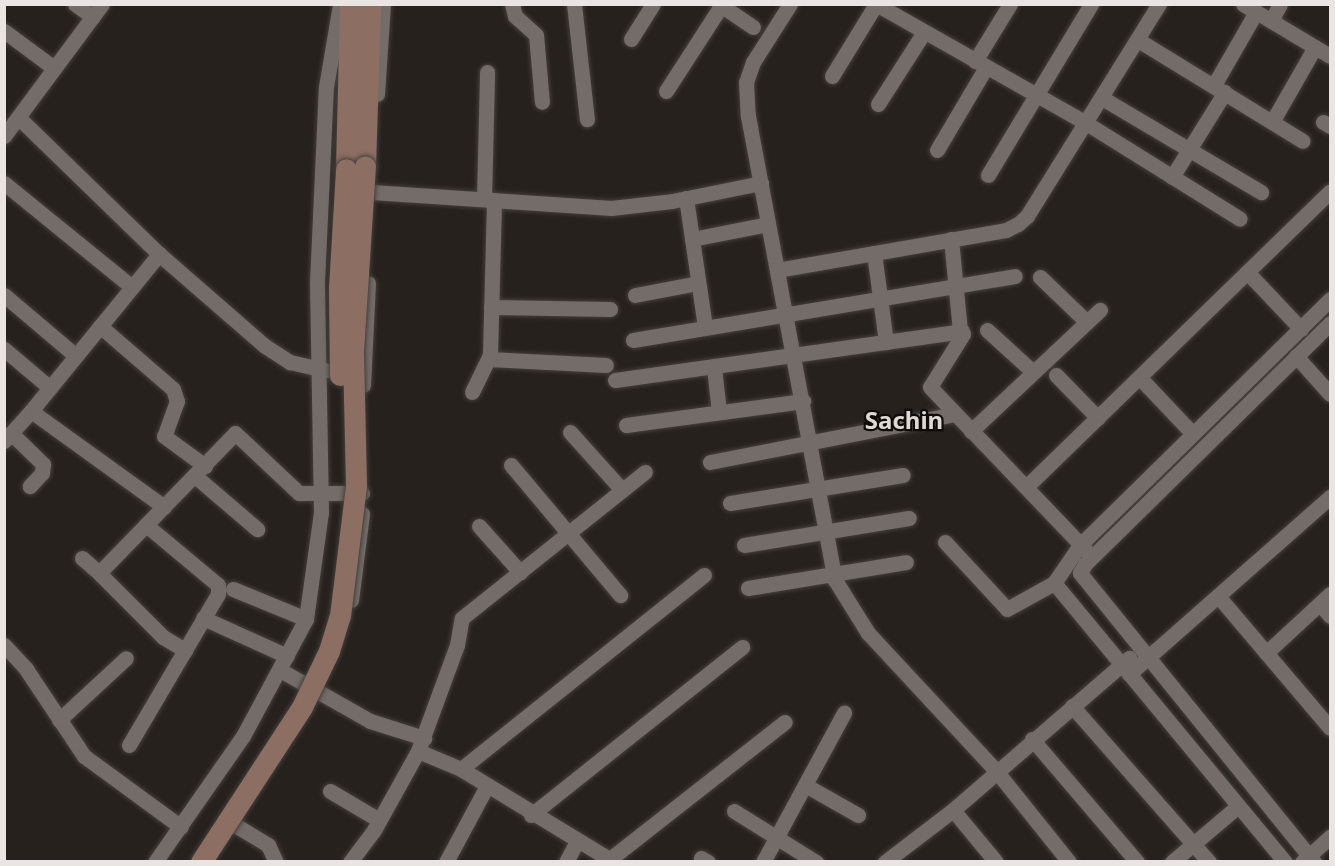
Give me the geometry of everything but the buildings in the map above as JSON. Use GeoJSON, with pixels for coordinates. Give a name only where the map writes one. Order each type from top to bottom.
{"type":"FeatureCollection","features":[{"type":"Feature","properties":{"kind":"main road"},"geometry":{"type":"LineString","coordinates":[[201,861],[302,707],[328,651],[339,616],[356,485],[353,351],[359,37],[350,4]]}},
{"type":"Feature","properties":{"kind":"main road"},"geometry":{"type":"LineString","coordinates":[[359,37],[370,4]]}},
{"type":"Feature","properties":{"kind":"main road"},"geometry":{"type":"LineString","coordinates":[[184,861],[258,755],[308,669],[326,625],[341,553],[344,514],[338,341],[356,168]]}},
{"type":"Feature","properties":{"kind":"street"},"geometry":{"type":"LineString","coordinates":[[4,136],[98,11],[75,4]]}},
{"type":"Feature","properties":{"kind":"street"},"geometry":{"type":"LineString","coordinates":[[155,861],[243,736],[306,619],[317,555],[321,492],[317,283],[326,87],[340,4]]}},
{"type":"Feature","properties":{"kind":"street"},"geometry":{"type":"LineString","coordinates":[[208,861],[235,825],[318,694],[348,612],[357,568],[362,493],[364,369],[372,192],[383,4]]}},
{"type":"Feature","properties":{"kind":"street"},"geometry":{"type":"LineString","coordinates":[[512,4],[515,16],[536,35],[542,102]]}},
{"type":"Feature","properties":{"kind":"street"},"geometry":{"type":"LineString","coordinates":[[574,4],[587,119]]}},
{"type":"Feature","properties":{"kind":"street"},"geometry":{"type":"LineString","coordinates":[[631,39],[653,4]]}},
{"type":"Feature","properties":{"kind":"street"},"geometry":{"type":"LineString","coordinates":[[790,4],[753,62],[746,82],[748,116],[803,401],[833,573],[868,633],[997,772],[1069,861]]}},
{"type":"Feature","properties":{"kind":"street"},"geometry":{"type":"LineString","coordinates":[[831,76],[876,4],[903,11],[924,32],[1086,123],[1240,219]]}},
{"type":"Feature","properties":{"kind":"street"},"geometry":{"type":"LineString","coordinates":[[988,175],[1034,94],[1091,4]]}},
{"type":"Feature","properties":{"kind":"street"},"geometry":{"type":"LineString","coordinates":[[777,270],[1006,230],[1017,224],[1027,216],[1159,4]]}},
{"type":"Feature","properties":{"kind":"street"},"geometry":{"type":"LineString","coordinates":[[1270,21],[1280,4]]}},
{"type":"Feature","properties":{"kind":"street"},"geometry":{"type":"LineString","coordinates":[[666,91],[720,5],[753,27]]}},
{"type":"Feature","properties":{"kind":"street"},"geometry":{"type":"LineString","coordinates":[[937,150],[981,64],[1003,7]]}},
{"type":"Feature","properties":{"kind":"street"},"geometry":{"type":"LineString","coordinates":[[1172,177],[1189,150],[1219,88],[1250,8],[1330,56]]}},
{"type":"Feature","properties":{"kind":"street"},"geometry":{"type":"LineString","coordinates":[[4,31],[54,68]]}},
{"type":"Feature","properties":{"kind":"street"},"geometry":{"type":"LineString","coordinates":[[878,105],[924,32]]}},
{"type":"Feature","properties":{"kind":"street"},"geometry":{"type":"LineString","coordinates":[[1138,40],[1303,141]]}},
{"type":"Feature","properties":{"kind":"street"},"geometry":{"type":"LineString","coordinates":[[1272,122],[1315,47]]}},
{"type":"Feature","properties":{"kind":"street"},"geometry":{"type":"LineString","coordinates":[[472,392],[489,359],[491,307],[487,72]]}},
{"type":"Feature","properties":{"kind":"street"},"geometry":{"type":"LineString","coordinates":[[1102,98],[1261,192]]}},
{"type":"Feature","properties":{"kind":"street"},"geometry":{"type":"LineString","coordinates":[[19,118],[159,254],[265,346],[290,362],[318,370],[364,369]]}},
{"type":"Feature","properties":{"kind":"street"},"geometry":{"type":"LineString","coordinates":[[4,183],[132,287]]}},
{"type":"Feature","properties":{"kind":"street"},"geometry":{"type":"LineString","coordinates":[[372,192],[611,208],[686,198],[760,183]]}},
{"type":"Feature","properties":{"kind":"street"},"geometry":{"type":"LineString","coordinates":[[1026,487],[1330,191]]}},
{"type":"Feature","properties":{"kind":"street"},"geometry":{"type":"LineString","coordinates":[[686,198],[705,326]]}},
{"type":"Feature","properties":{"kind":"street"},"geometry":{"type":"LineString","coordinates":[[692,239],[768,224]]}},
{"type":"Feature","properties":{"kind":"street"},"geometry":{"type":"LineString","coordinates":[[951,239],[960,330],[963,334],[930,387],[1092,557]]}},
{"type":"Feature","properties":{"kind":"street"},"geometry":{"type":"LineString","coordinates":[[874,253],[886,342]]}},
{"type":"Feature","properties":{"kind":"street"},"geometry":{"type":"LineString","coordinates":[[30,486],[42,473],[43,464],[8,437],[159,254]]}},
{"type":"Feature","properties":{"kind":"street"},"geometry":{"type":"LineString","coordinates":[[1248,273],[1301,328]]}},
{"type":"Feature","properties":{"kind":"street"},"geometry":{"type":"LineString","coordinates":[[633,340],[705,326],[1015,276]]}},
{"type":"Feature","properties":{"kind":"street"},"geometry":{"type":"LineString","coordinates":[[1040,277],[1087,322]]}},
{"type":"Feature","properties":{"kind":"street"},"geometry":{"type":"LineString","coordinates":[[635,295],[698,283]]}},
{"type":"Feature","properties":{"kind":"street"},"geometry":{"type":"LineString","coordinates":[[4,295],[76,356]]}},
{"type":"Feature","properties":{"kind":"street"},"geometry":{"type":"LineString","coordinates":[[945,542],[1007,609],[1054,584],[1080,545],[1330,299]]}},
{"type":"Feature","properties":{"kind":"street"},"geometry":{"type":"LineString","coordinates":[[491,307],[610,309]]}},
{"type":"Feature","properties":{"kind":"street"},"geometry":{"type":"LineString","coordinates":[[971,431],[1100,310]]}},
{"type":"Feature","properties":{"kind":"street"},"geometry":{"type":"LineString","coordinates":[[1330,323],[1082,568],[1084,582],[1308,860],[1330,837]]}},
{"type":"Feature","properties":{"kind":"street"},"geometry":{"type":"LineString","coordinates":[[100,326],[173,390],[177,401],[164,436],[257,529]]}},
{"type":"Feature","properties":{"kind":"street"},"geometry":{"type":"LineString","coordinates":[[615,380],[794,357],[960,330]]}},
{"type":"Feature","properties":{"kind":"street"},"geometry":{"type":"LineString","coordinates":[[987,330],[1033,372]]}},
{"type":"Feature","properties":{"kind":"street"},"geometry":{"type":"LineString","coordinates":[[4,349],[50,388]]}},
{"type":"Feature","properties":{"kind":"street"},"geometry":{"type":"LineString","coordinates":[[1296,356],[1330,394]]}},
{"type":"Feature","properties":{"kind":"street"},"geometry":{"type":"LineString","coordinates":[[489,359],[606,365]]}},
{"type":"Feature","properties":{"kind":"street"},"geometry":{"type":"LineString","coordinates":[[714,368],[719,412]]}},
{"type":"Feature","properties":{"kind":"street"},"geometry":{"type":"LineString","coordinates":[[1056,375],[1098,418]]}},
{"type":"Feature","properties":{"kind":"street"},"geometry":{"type":"LineString","coordinates":[[1140,378],[1192,433]]}},
{"type":"Feature","properties":{"kind":"street"},"geometry":{"type":"LineString","coordinates":[[626,425],[803,401]]}},
{"type":"Feature","properties":{"kind":"street"},"geometry":{"type":"LineString","coordinates":[[31,411],[164,507]]}},
{"type":"Feature","properties":{"kind":"street"},"geometry":{"type":"LineString","coordinates":[[710,462],[954,414]]}},
{"type":"Feature","properties":{"kind":"street"},"geometry":{"type":"LineString","coordinates":[[570,432],[622,490]]}},
{"type":"Feature","properties":{"kind":"street"},"geometry":{"type":"LineString","coordinates":[[99,573],[236,433],[299,493],[362,493]]}},
{"type":"Feature","properties":{"kind":"street"},"geometry":{"type":"LineString","coordinates":[[511,465],[620,595]]}},
{"type":"Feature","properties":{"kind":"street"},"geometry":{"type":"LineString","coordinates":[[350,861],[379,820],[421,744],[457,645],[462,618],[645,472]]}},
{"type":"Feature","properties":{"kind":"street"},"geometry":{"type":"LineString","coordinates":[[730,503],[818,486],[903,475]]}},
{"type":"Feature","properties":{"kind":"street"},"geometry":{"type":"LineString","coordinates":[[894,859],[1072,706],[1125,669],[1218,596],[1330,497]]}},
{"type":"Feature","properties":{"kind":"street"},"geometry":{"type":"LineString","coordinates":[[744,545],[825,529],[909,518]]}},
{"type":"Feature","properties":{"kind":"street"},"geometry":{"type":"LineString","coordinates":[[129,745],[218,594],[218,585],[146,525]]}},
{"type":"Feature","properties":{"kind":"street"},"geometry":{"type":"LineString","coordinates":[[479,526],[520,572]]}},
{"type":"Feature","properties":{"kind":"street"},"geometry":{"type":"LineString","coordinates":[[82,558],[163,637],[185,650]]}},
{"type":"Feature","properties":{"kind":"street"},"geometry":{"type":"LineString","coordinates":[[748,588],[906,562]]}},
{"type":"Feature","properties":{"kind":"street"},"geometry":{"type":"LineString","coordinates":[[460,769],[705,575]]}},
{"type":"Feature","properties":{"kind":"street"},"geometry":{"type":"LineString","coordinates":[[1054,584],[1285,861]]}},
{"type":"Feature","properties":{"kind":"street"},"geometry":{"type":"LineString","coordinates":[[233,589],[306,619]]}},
{"type":"Feature","properties":{"kind":"street"},"geometry":{"type":"LineString","coordinates":[[1218,596],[1330,728]]}},
{"type":"Feature","properties":{"kind":"street"},"geometry":{"type":"LineString","coordinates":[[1266,653],[1325,599],[1330,616]]}},
{"type":"Feature","properties":{"kind":"street"},"geometry":{"type":"LineString","coordinates":[[203,618],[283,663],[318,694],[421,744],[531,815],[612,860],[785,722]]}},
{"type":"Feature","properties":{"kind":"street"},"geometry":{"type":"LineString","coordinates":[[4,645],[26,669],[59,720],[92,764],[181,827]]}},
{"type":"Feature","properties":{"kind":"street"},"geometry":{"type":"LineString","coordinates":[[531,815],[742,647]]}},
{"type":"Feature","properties":{"kind":"street"},"geometry":{"type":"LineString","coordinates":[[59,720],[126,658]]}},
{"type":"Feature","properties":{"kind":"street"},"geometry":{"type":"LineString","coordinates":[[1072,706],[1209,861]]}},
{"type":"Feature","properties":{"kind":"street"},"geometry":{"type":"LineString","coordinates":[[763,861],[844,713]]}},
{"type":"Feature","properties":{"kind":"street"},"geometry":{"type":"LineString","coordinates":[[1032,739],[1137,861]]}},
{"type":"Feature","properties":{"kind":"street"},"geometry":{"type":"LineString","coordinates":[[805,785],[858,815]]}},
{"type":"Feature","properties":{"kind":"street"},"geometry":{"type":"LineString","coordinates":[[446,861],[487,786]]}},
{"type":"Feature","properties":{"kind":"street"},"geometry":{"type":"LineString","coordinates":[[330,792],[379,820]]}},
{"type":"Feature","properties":{"kind":"street"},"geometry":{"type":"LineString","coordinates":[[1172,861],[1238,806]]}},
{"type":"Feature","properties":{"kind":"street"},"geometry":{"type":"LineString","coordinates":[[734,810],[816,861]]}},
{"type":"Feature","properties":{"kind":"street"},"geometry":{"type":"LineString","coordinates":[[953,810],[996,861]]}},
{"type":"Feature","properties":{"kind":"street"},"geometry":{"type":"LineString","coordinates":[[235,825],[268,845],[276,861]]}},
{"type":"Feature","properties":{"kind":"street"},"geometry":{"type":"LineString","coordinates":[[566,861],[577,841]]}},
{"type":"Feature","properties":{"kind":"district","name":"Sachin"},"geometry":{"type":"Point","coordinates":[904,420]}}]}
